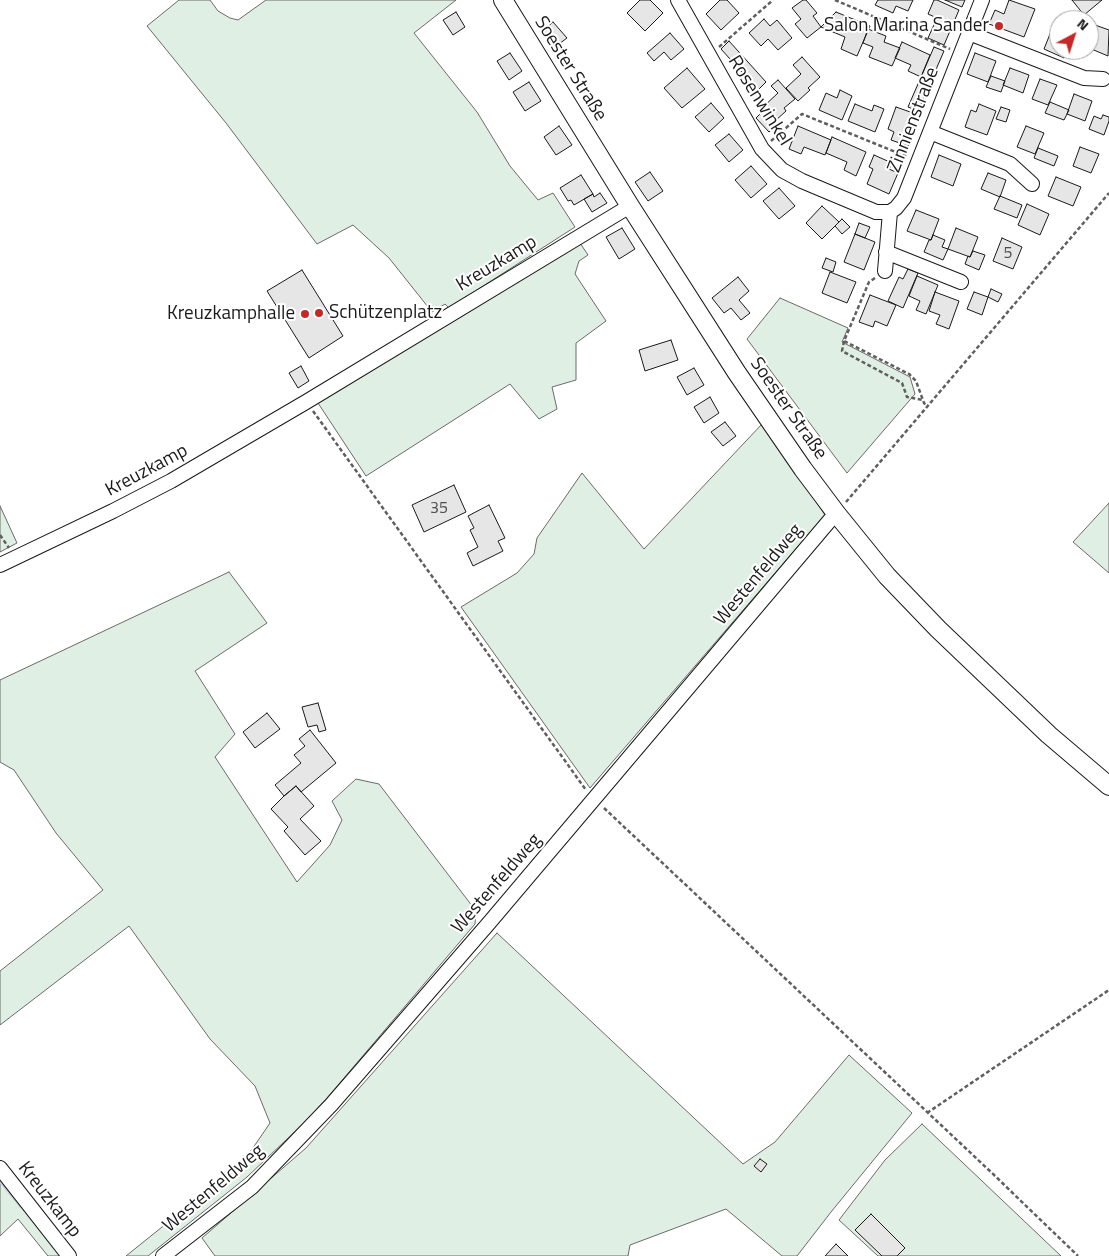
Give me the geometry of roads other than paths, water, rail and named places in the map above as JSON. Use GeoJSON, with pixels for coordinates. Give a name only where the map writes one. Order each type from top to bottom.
{"type":"FeatureCollection","features":[{"type":"Feature","properties":{"kind":"main road","name":"Soester Straße"},"geometry":{"type":"LineString","coordinates":[[503,0],[630,206],[737,374],[836,513],[887,576],[938,629],[1049,735],[1109,786]]}},
{"type":"Feature","properties":{"kind":"street","name":"Rosenwinkel"},"geometry":{"type":"LineString","coordinates":[[678,0],[762,149],[782,170],[802,182],[876,212],[890,212]]}},
{"type":"Feature","properties":{"kind":"street","name":"Zinnienstraße"},"geometry":{"type":"LineString","coordinates":[[890,212],[904,198],[982,0]]}},
{"type":"Feature","properties":{"kind":"street"},"geometry":{"type":"LineString","coordinates":[[969,33],[1084,78],[1103,79]]}},
{"type":"Feature","properties":{"kind":"street"},"geometry":{"type":"LineString","coordinates":[[930,132],[1010,164],[1032,184]]}},
{"type":"Feature","properties":{"kind":"street","name":"Kreuzkamp"},"geometry":{"type":"LineString","coordinates":[[0,564],[113,511],[171,480],[306,402],[630,206]]}},
{"type":"Feature","properties":{"kind":"street"},"geometry":{"type":"LineString","coordinates":[[885,271],[890,212]]}},
{"type":"Feature","properties":{"kind":"street"},"geometry":{"type":"LineString","coordinates":[[886,252],[960,282]]}},
{"type":"Feature","properties":{"kind":"street","name":"Westenfeldweg"},"geometry":{"type":"LineString","coordinates":[[163,1256],[252,1187],[331,1105],[594,800],[836,513]]}},
{"type":"Feature","properties":{"kind":"street","name":"Kreuzkamp"},"geometry":{"type":"LineString","coordinates":[[0,1168],[69,1256]]}},
{"type":"Feature","properties":{"kind":"waterway"},"geometry":{"type":"LineString","coordinates":[[0,1180],[21,1206]]}},
{"type":"Feature","properties":{"kind":"place","name":"Salon Marina Sander"},"geometry":{"type":"Point","coordinates":[999,26]}},
{"type":"Feature","properties":{"kind":"place","name":"Schützenplatz"},"geometry":{"type":"Point","coordinates":[319,313]}},
{"type":"Feature","properties":{"kind":"place","name":"Kreuzkamphalle"},"geometry":{"type":"Point","coordinates":[305,314]}}]}
